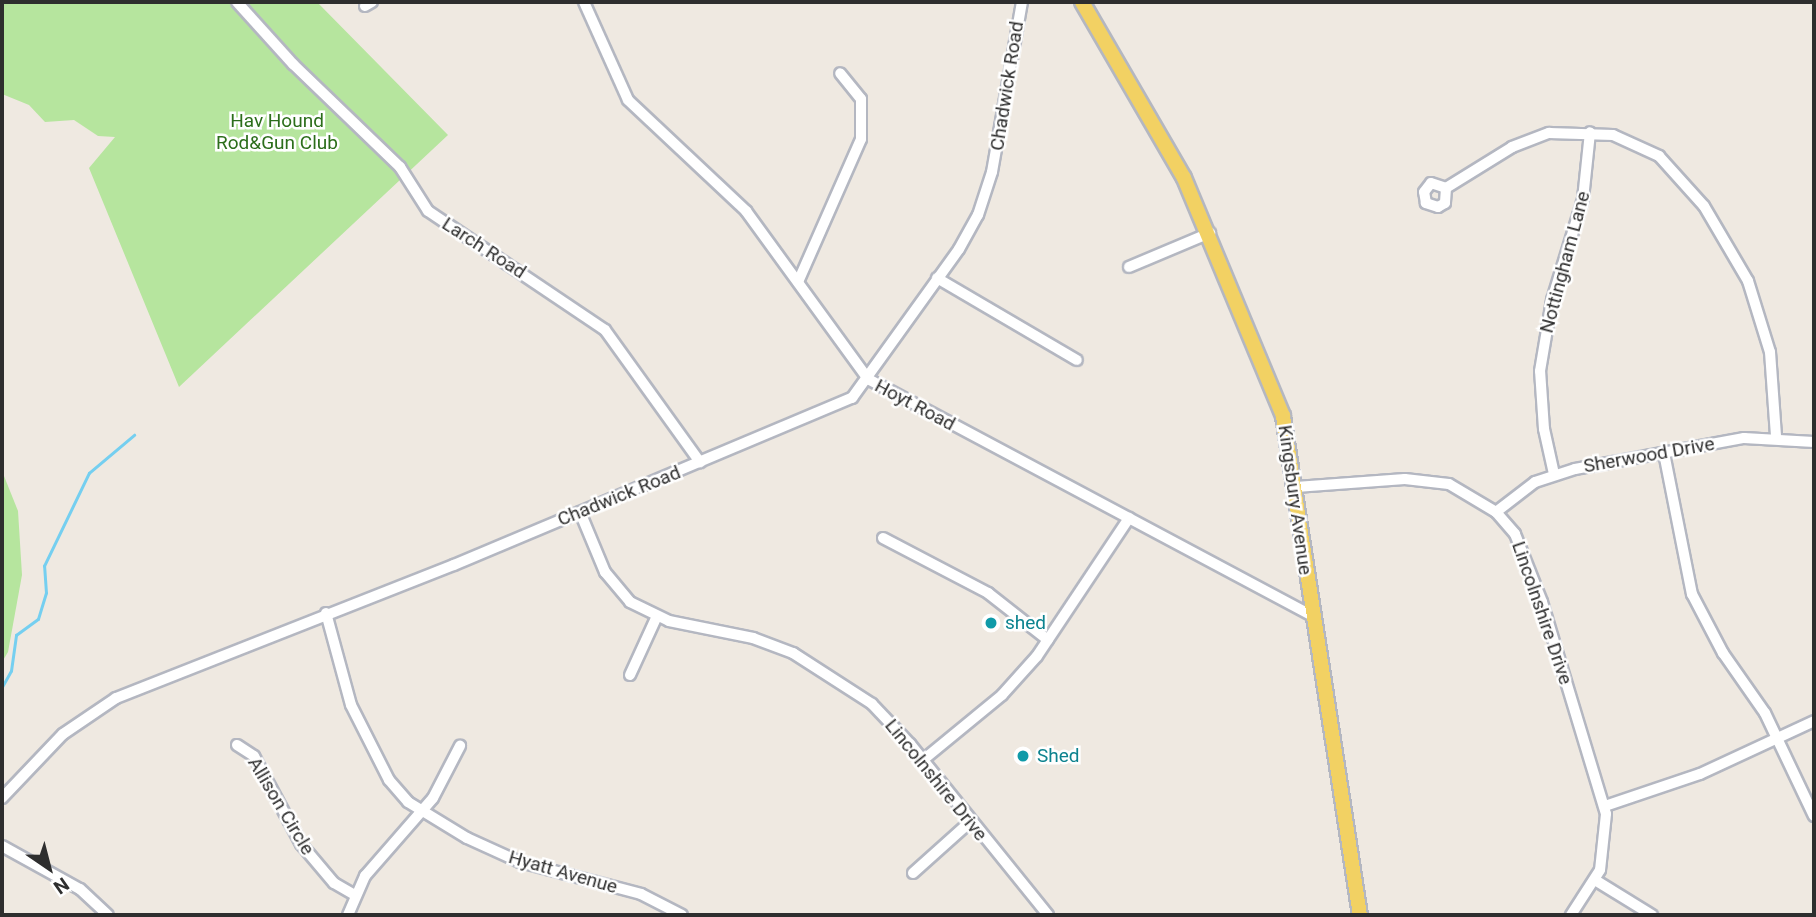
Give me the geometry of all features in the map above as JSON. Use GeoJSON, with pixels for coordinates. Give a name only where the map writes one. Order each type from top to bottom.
{"type":"FeatureCollection","features":[{"type":"Feature","properties":{"kind":"main road","name":"Kingsbury Avenue"},"geometry":{"type":"LineString","coordinates":[[1082,2],[1160,133],[1210,233],[1277,397],[1296,487],[1311,615],[1360,915]]}},
{"type":"Feature","properties":{"kind":"street","name":"Larch Road"},"geometry":{"type":"LineString","coordinates":[[237,2],[293,65],[400,167],[428,211],[605,330],[700,462]]}},
{"type":"Feature","properties":{"kind":"street","name":"Hoyt Road"},"geometry":{"type":"LineString","coordinates":[[584,2],[628,100],[730,194],[798,282],[867,379],[1311,615]]}},
{"type":"Feature","properties":{"kind":"street","name":"Chadwick Road"},"geometry":{"type":"LineString","coordinates":[[2,798],[63,734],[116,698],[580,512],[846,401],[867,379],[898,328],[969,235],[986,193],[1022,2]]}},
{"type":"Feature","properties":{"kind":"street"},"geometry":{"type":"LineString","coordinates":[[798,282],[861,139],[862,99],[840,72]]}},
{"type":"Feature","properties":{"kind":"street"},"geometry":{"type":"LineString","coordinates":[[1446,188],[1536,136],[1590,132],[1628,139],[1659,156],[1692,188],[1724,236],[1748,281],[1765,331],[1776,436]]}},
{"type":"Feature","properties":{"kind":"street","name":"Nottingham Lane"},"geometry":{"type":"LineString","coordinates":[[1554,474],[1544,429],[1540,371],[1552,300],[1583,199],[1590,132]]}},
{"type":"Feature","properties":{"kind":"street"},"geometry":{"type":"LineString","coordinates":[[1129,267],[1210,233]]}},
{"type":"Feature","properties":{"kind":"street"},"geometry":{"type":"LineString","coordinates":[[937,278],[1077,360]]}},
{"type":"Feature","properties":{"kind":"street","name":"Sherwood Drive"},"geometry":{"type":"LineString","coordinates":[[1496,512],[1523,489],[1554,474],[1664,453],[1776,436],[1814,442]]}},
{"type":"Feature","properties":{"kind":"street"},"geometry":{"type":"LineString","coordinates":[[1664,453],[1692,594],[1717,643],[1778,739],[1814,816]]}},
{"type":"Feature","properties":{"kind":"street","name":"Lincolnshire Drive"},"geometry":{"type":"LineString","coordinates":[[1296,487],[1430,480],[1463,489],[1496,512],[1515,534],[1531,570],[1605,806],[1606,840],[1595,880],[1571,915]]}},
{"type":"Feature","properties":{"kind":"street","name":"Lincolnshire Drive"},"geometry":{"type":"LineString","coordinates":[[580,512],[611,582],[630,603],[657,616],[752,638],[814,663],[872,704],[923,760],[970,822],[1048,915]]}},
{"type":"Feature","properties":{"kind":"street"},"geometry":{"type":"LineString","coordinates":[[923,760],[1002,695],[1048,640],[1129,519]]}},
{"type":"Feature","properties":{"kind":"street"},"geometry":{"type":"LineString","coordinates":[[883,538],[988,593],[1048,640]]}},
{"type":"Feature","properties":{"kind":"street","name":"Hyatt Avenue"},"geometry":{"type":"LineString","coordinates":[[326,613],[351,705],[389,780],[421,811],[520,863],[641,894],[682,915]]}},
{"type":"Feature","properties":{"kind":"street"},"geometry":{"type":"LineString","coordinates":[[630,675],[657,616]]}},
{"type":"Feature","properties":{"kind":"street"},"geometry":{"type":"LineString","coordinates":[[1605,806],[1693,777],[1814,721]]}},
{"type":"Feature","properties":{"kind":"street","name":"Allison Circle"},"geometry":{"type":"LineString","coordinates":[[237,745],[254,756],[301,844],[341,889],[355,895]]}},
{"type":"Feature","properties":{"kind":"street"},"geometry":{"type":"LineString","coordinates":[[348,915],[365,876],[421,811],[460,746]]}},
{"type":"Feature","properties":{"kind":"street"},"geometry":{"type":"LineString","coordinates":[[913,873],[970,822]]}},
{"type":"Feature","properties":{"kind":"street"},"geometry":{"type":"LineString","coordinates":[[2,846],[80,888],[108,915]]}},
{"type":"Feature","properties":{"kind":"street"},"geometry":{"type":"LineString","coordinates":[[1595,880],[1653,915]]}},
{"type":"Feature","properties":{"kind":"green space","name":"Hav Hound Rod&Gun Club"},"geometry":{"type":"Polygon","coordinates":[[[2,2],[317,2],[448,135],[179,387],[89,168],[115,137],[98,136],[74,120],[45,122],[29,105],[2,94],[2,2]]]}},
{"type":"Feature","properties":{"kind":"green space"},"geometry":{"type":"Polygon","coordinates":[[[2,471],[18,511],[22,575],[8,652],[2,662],[2,471]]]}},
{"type":"Feature","properties":{"kind":"waterway"},"geometry":{"type":"LineString","coordinates":[[2,687],[11,671],[16,635],[38,619],[46,593],[44,566],[89,473],[134,435]]}},
{"type":"Feature","properties":{"kind":"place","name":"shed"},"geometry":{"type":"Point","coordinates":[991,623]}},
{"type":"Feature","properties":{"kind":"place","name":"Shed"},"geometry":{"type":"Point","coordinates":[1023,756]}}]}
